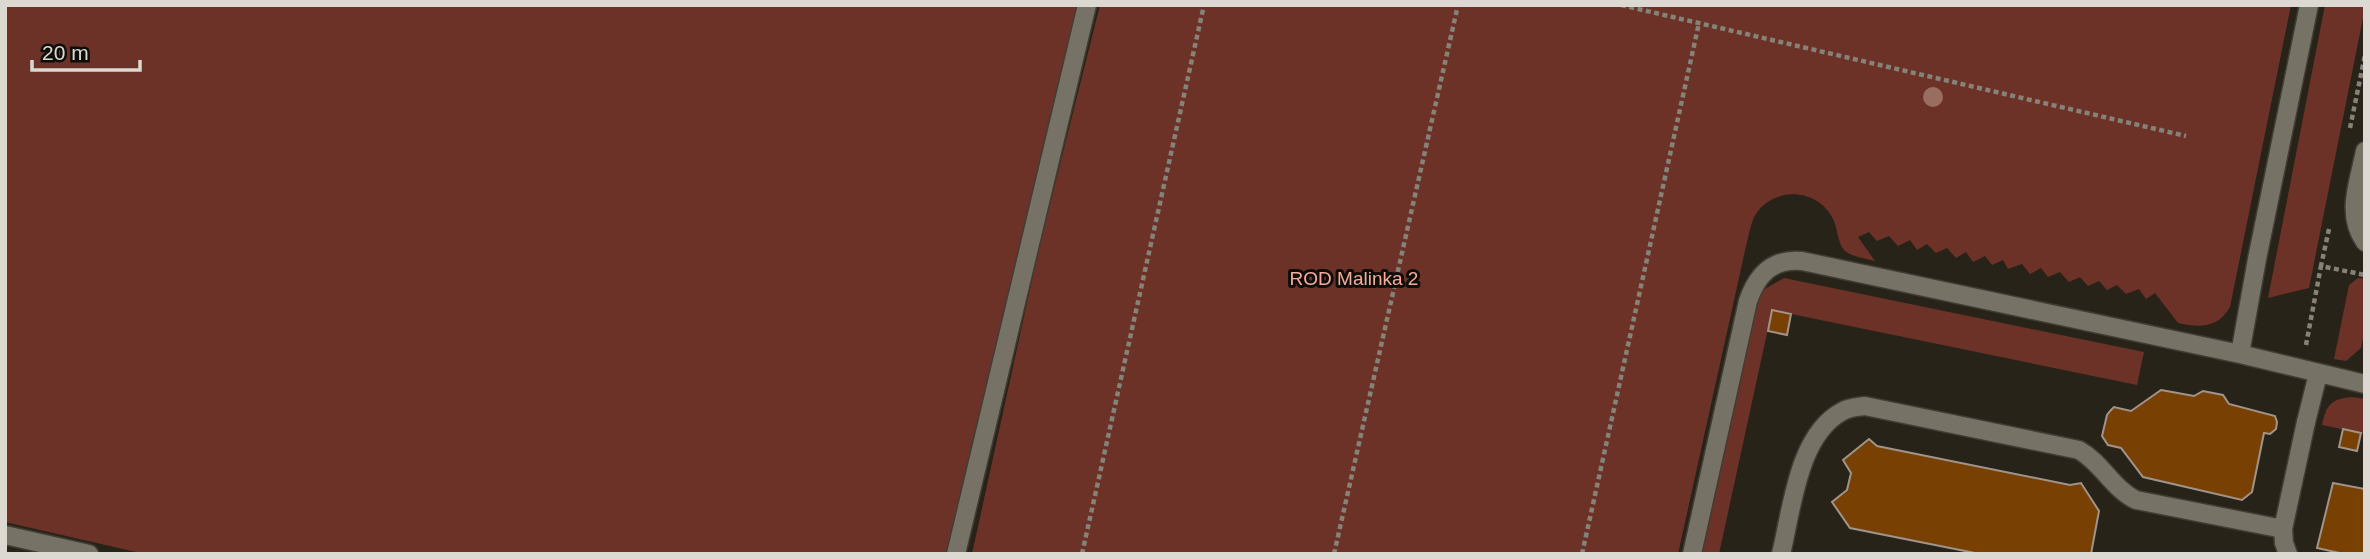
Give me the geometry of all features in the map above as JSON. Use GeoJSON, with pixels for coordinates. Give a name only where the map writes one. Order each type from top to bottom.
{"type":"FeatureCollection","features":[{"type":"Feature","properties":{"kind":"street"},"geometry":{"type":"LineString","coordinates":[[956,554],[1087,5]]}},
{"type":"Feature","properties":{"kind":"street"},"geometry":{"type":"LineString","coordinates":[[2240,354],[2309,5]]}},
{"type":"Feature","properties":{"kind":"street"},"geometry":{"type":"LineString","coordinates":[[2365,151],[2354,206],[2356,229],[2365,242]]}},
{"type":"Feature","properties":{"kind":"street"},"geometry":{"type":"LineString","coordinates":[[1692,554],[1748,301],[1753,286],[1761,275],[1776,263],[1802,261],[2240,354],[2365,384]]}},
{"type":"Feature","properties":{"kind":"street"},"geometry":{"type":"LineString","coordinates":[[2288,554],[2283,529],[2306,422],[2309,372]]}},
{"type":"Feature","properties":{"kind":"street"},"geometry":{"type":"LineString","coordinates":[[1782,554],[1800,472],[1813,440],[1835,416],[1846,409],[1865,406],[2079,450],[2097,463],[2126,496],[2136,500],[2283,529]]}},
{"type":"Feature","properties":{"kind":"street"},"geometry":{"type":"LineString","coordinates":[[5,535],[89,554]]}},
{"type":"Feature","properties":{"kind":"path"},"geometry":{"type":"LineString","coordinates":[[1082,554],[1204,5]]}},
{"type":"Feature","properties":{"kind":"path"},"geometry":{"type":"LineString","coordinates":[[1334,554],[1458,5]]}},
{"type":"Feature","properties":{"kind":"path"},"geometry":{"type":"LineString","coordinates":[[1621,5],[2186,136]]}},
{"type":"Feature","properties":{"kind":"path"},"geometry":{"type":"LineString","coordinates":[[1582,554],[1699,23]]}},
{"type":"Feature","properties":{"kind":"path"},"geometry":{"type":"LineString","coordinates":[[2309,372],[2321,267]]}},
{"type":"Feature","properties":{"kind":"green space"},"geometry":{"type":"Polygon","coordinates":[[[5,5],[1079,5],[946,554],[145,554],[5,522],[5,5]]]}},
{"type":"Feature","properties":{"kind":"green space","name":"ROD Malinka 2"},"geometry":{"type":"Polygon","coordinates":[[[1100,5],[2291,5],[2230,307],[2214,323],[2194,326],[2178,323],[2155,293],[2146,299],[2139,289],[2126,294],[2117,285],[2107,290],[2099,281],[2088,286],[2080,277],[2069,282],[2060,272],[2048,277],[2041,268],[2030,274],[2022,264],[2008,269],[2003,260],[1992,265],[1985,256],[1973,262],[1966,252],[1956,258],[1947,248],[1936,253],[1927,244],[1917,250],[1910,240],[1898,246],[1889,236],[1877,241],[1869,232],[1858,237],[1875,261],[1858,257],[1844,250],[1833,219],[1817,201],[1796,194],[1784,195],[1764,205],[1756,214],[1750,230],[1678,554],[972,554],[1039,248],[1100,5]]]}},
{"type":"Feature","properties":{"kind":"green space"},"geometry":{"type":"Polygon","coordinates":[[[2325,5],[2365,5],[2365,8],[2309,288],[2268,298],[2325,5]]]}},
{"type":"Feature","properties":{"kind":"green space"},"geometry":{"type":"Polygon","coordinates":[[[1784,278],[2144,352],[2137,385],[1772,310],[1719,554],[1702,554],[1758,300],[1763,290],[1784,278]]]}},
{"type":"Feature","properties":{"kind":"green space"},"geometry":{"type":"Polygon","coordinates":[[[2358,278],[2365,279],[2365,330],[2361,348],[2346,361],[2334,359],[2349,285],[2358,278]]]}},
{"type":"Feature","properties":{"kind":"green space"},"geometry":{"type":"Polygon","coordinates":[[[2352,397],[2365,399],[2365,434],[2322,425],[2325,412],[2334,401],[2352,397]]]}},
{"type":"Feature","properties":{"kind":"building"},"geometry":{"type":"Polygon","coordinates":[[[1772,310],[1791,314],[1787,335],[1768,331],[1772,310]]]}},
{"type":"Feature","properties":{"kind":"building"},"geometry":{"type":"Polygon","coordinates":[[[2161,390],[2194,396],[2203,391],[2223,395],[2229,404],[2275,416],[2276,429],[2270,434],[2264,433],[2252,492],[2242,500],[2143,477],[2121,448],[2108,445],[2102,436],[2107,415],[2111,410],[2114,407],[2131,411],[2161,390]]]}},
{"type":"Feature","properties":{"kind":"building"},"geometry":{"type":"Polygon","coordinates":[[[2343,429],[2361,433],[2357,451],[2339,447],[2343,429]]]}},
{"type":"Feature","properties":{"kind":"building"},"geometry":{"type":"Polygon","coordinates":[[[1869,439],[1877,446],[2070,485],[2081,483],[2099,511],[2091,554],[1980,554],[1850,528],[1832,502],[1847,490],[1851,473],[1843,460],[1869,439]]]}},
{"type":"Feature","properties":{"kind":"building"},"geometry":{"type":"Polygon","coordinates":[[[2333,483],[2365,489],[2365,554],[2344,554],[2317,548],[2333,483]]]}}]}
